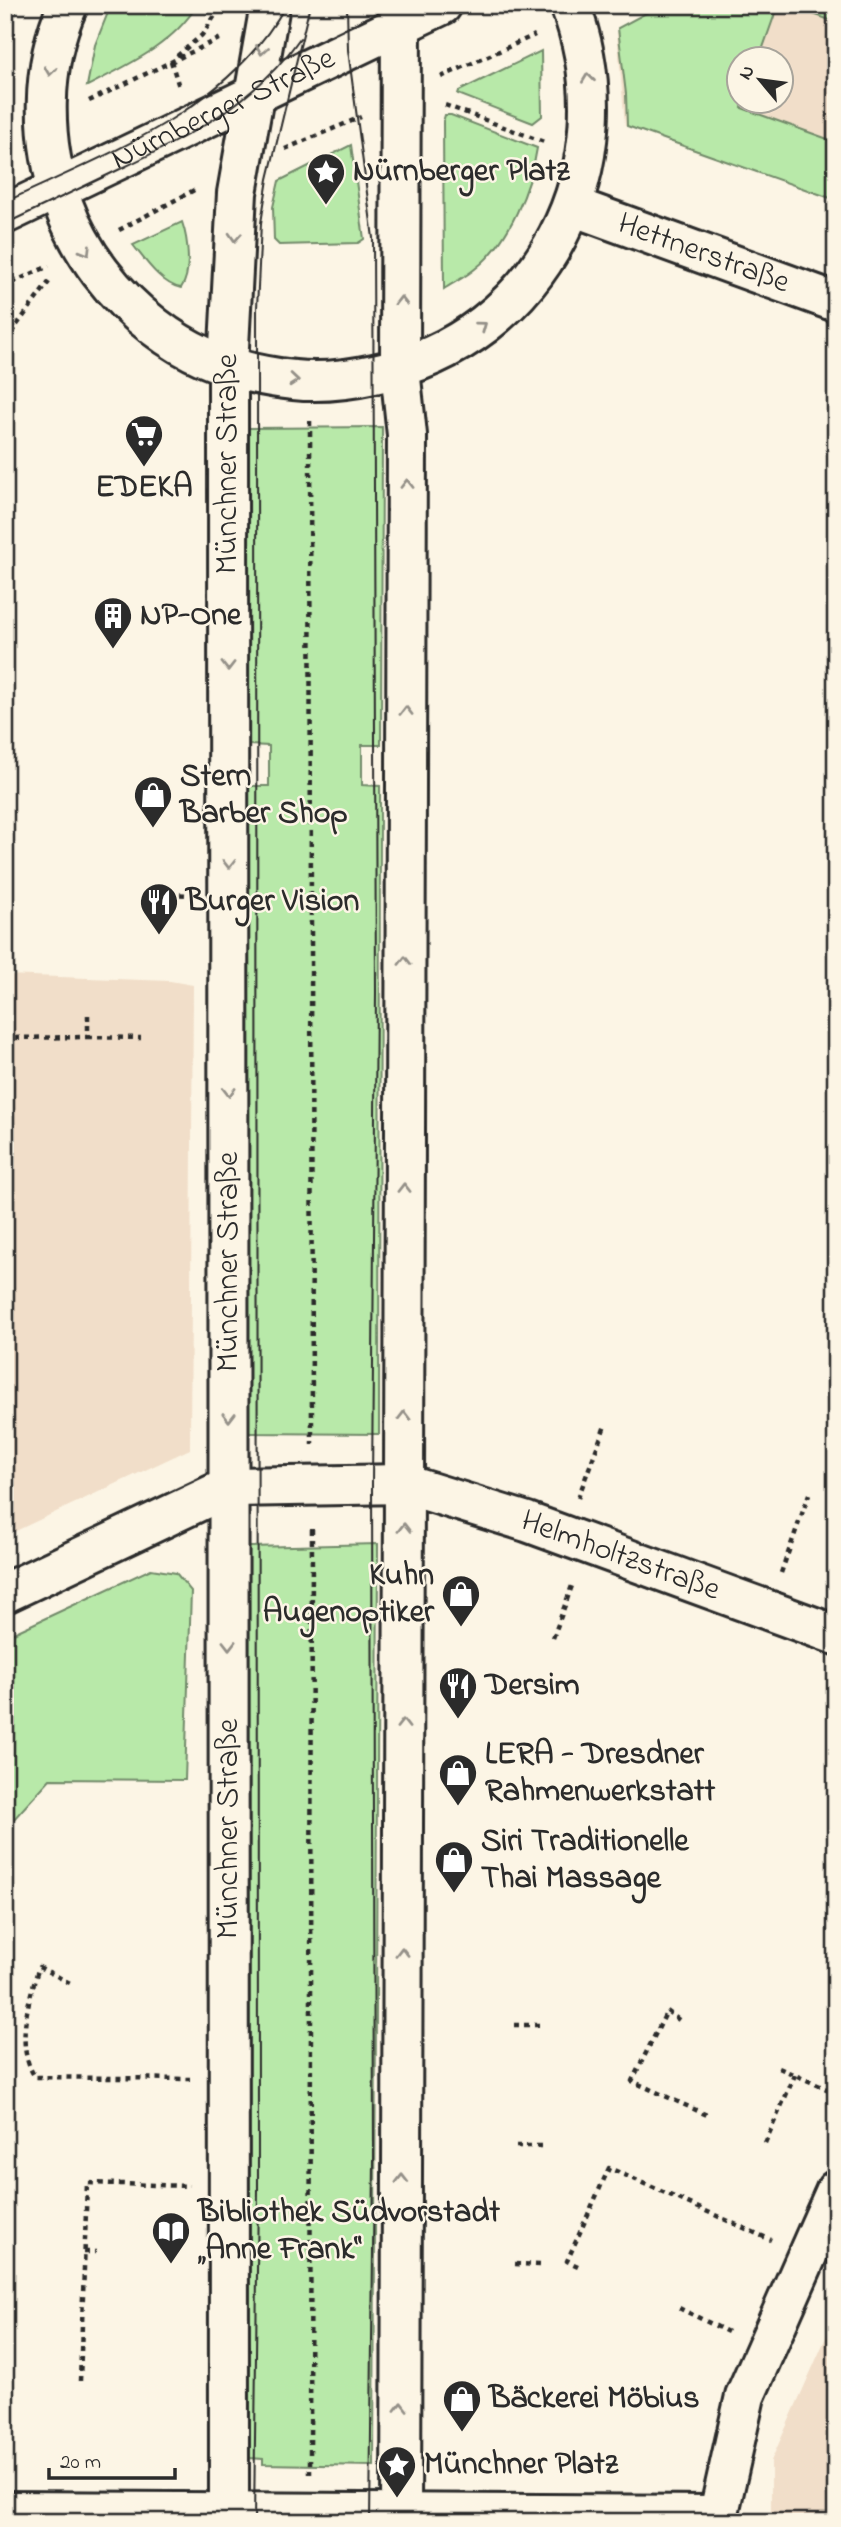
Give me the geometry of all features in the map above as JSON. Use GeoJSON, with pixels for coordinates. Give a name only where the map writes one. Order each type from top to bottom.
{"type":"FeatureCollection","features":[{"type":"Feature","properties":{"kind":"street"},"geometry":{"type":"LineString","coordinates":[[68,5],[51,58],[47,101],[48,142],[58,189],[67,215],[84,248],[108,282],[146,320],[188,348],[228,366],[256,374],[310,382],[344,380],[400,369],[458,342],[487,323],[512,300],[541,265],[559,236],[572,206],[588,146],[588,76],[572,11]]}},
{"type":"Feature","properties":{"kind":"street","name":"Münchner Straße"},"geometry":{"type":"LineString","coordinates":[[229,2517],[228,366],[237,193],[270,5]]}},
{"type":"Feature","properties":{"kind":"street","name":"Nürnberger Straße"},"geometry":{"type":"LineString","coordinates":[[5,215],[255,95],[401,15],[442,5]]}},
{"type":"Feature","properties":{"kind":"street"},"geometry":{"type":"LineString","coordinates":[[401,15],[400,369],[407,426],[401,2518]]}},
{"type":"Feature","properties":{"kind":"street","name":"Hettnerstraße"},"geometry":{"type":"LineString","coordinates":[[572,206],[836,302]]}},
{"type":"Feature","properties":{"kind":"street","name":"Helmholtzstraße"},"geometry":{"type":"LineString","coordinates":[[229,1487],[404,1484],[576,1540],[836,1635]]}},
{"type":"Feature","properties":{"kind":"street"},"geometry":{"type":"LineString","coordinates":[[5,1593],[229,1487]]}},
{"type":"Feature","properties":{"kind":"street"},"geometry":{"type":"LineString","coordinates":[[5,2511],[229,2517],[310,2513],[401,2518],[717,2518],[745,2396],[836,2190]]}},
{"type":"Feature","properties":{"kind":"path"},"geometry":{"type":"LineString","coordinates":[[171,61],[202,35],[222,5]]}},
{"type":"Feature","properties":{"kind":"path"},"geometry":{"type":"LineString","coordinates":[[5,289],[11,283],[84,248],[169,202],[401,99],[572,11]]}},
{"type":"Feature","properties":{"kind":"path"},"geometry":{"type":"LineString","coordinates":[[445,105],[551,144],[588,146]]}},
{"type":"Feature","properties":{"kind":"path"},"geometry":{"type":"LineString","coordinates":[[5,341],[49,282]]}},
{"type":"Feature","properties":{"kind":"path"},"geometry":{"type":"LineString","coordinates":[[310,417],[310,2513]]}},
{"type":"Feature","properties":{"kind":"path"},"geometry":{"type":"LineString","coordinates":[[88,1014],[88,1037]]}},
{"type":"Feature","properties":{"kind":"path"},"geometry":{"type":"LineString","coordinates":[[5,1038],[141,1038]]}},
{"type":"Feature","properties":{"kind":"path"},"geometry":{"type":"LineString","coordinates":[[553,1638],[606,1423]]}},
{"type":"Feature","properties":{"kind":"path"},"geometry":{"type":"LineString","coordinates":[[769,1610],[809,1494]]}},
{"type":"Feature","properties":{"kind":"path"},"geometry":{"type":"LineString","coordinates":[[69,1983],[38,1967],[26,2008],[26,2064],[35,2077],[229,2080]]}},
{"type":"Feature","properties":{"kind":"path"},"geometry":{"type":"LineString","coordinates":[[680,2020],[667,2011],[632,2081],[707,2115]]}},
{"type":"Feature","properties":{"kind":"path"},"geometry":{"type":"LineString","coordinates":[[514,2025],[542,2025]]}},
{"type":"Feature","properties":{"kind":"path"},"geometry":{"type":"LineString","coordinates":[[779,2068],[836,2093]]}},
{"type":"Feature","properties":{"kind":"path"},"geometry":{"type":"LineString","coordinates":[[765,2143],[795,2075]]}},
{"type":"Feature","properties":{"kind":"path"},"geometry":{"type":"LineString","coordinates":[[516,2146],[542,2146]]}},
{"type":"Feature","properties":{"kind":"path"},"geometry":{"type":"LineString","coordinates":[[578,2266],[567,2261],[608,2168],[807,2256]]}},
{"type":"Feature","properties":{"kind":"path"},"geometry":{"type":"LineString","coordinates":[[80,2381],[87,2183],[229,2187]]}},
{"type":"Feature","properties":{"kind":"path"},"geometry":{"type":"LineString","coordinates":[[84,2252],[96,2252]]}},
{"type":"Feature","properties":{"kind":"path"},"geometry":{"type":"LineString","coordinates":[[515,2264],[542,2265]]}},
{"type":"Feature","properties":{"kind":"path"},"geometry":{"type":"LineString","coordinates":[[679,2308],[765,2349]]}},
{"type":"Feature","properties":{"kind":"shaded area"},"geometry":{"type":"Polygon","coordinates":[[[670,5],[836,5],[836,201],[625,126],[617,32],[670,5]]]}},
{"type":"Feature","properties":{"kind":"shaded area"},"geometry":{"type":"Polygon","coordinates":[[[5,975],[170,981],[193,985],[190,1449],[5,1536],[5,975]]]}},
{"type":"Feature","properties":{"kind":"shaded area"},"geometry":{"type":"Polygon","coordinates":[[[836,2315],[836,2522],[771,2522],[771,2461],[836,2315]]]}},
{"type":"Feature","properties":{"kind":"green space"},"geometry":{"type":"Polygon","coordinates":[[[5,5],[18,5],[5,56],[5,5]]]}},
{"type":"Feature","properties":{"kind":"green space"},"geometry":{"type":"Polygon","coordinates":[[[111,5],[197,5],[187,19],[162,43],[87,86],[95,45],[111,5]]]}},
{"type":"Feature","properties":{"kind":"green space"},"geometry":{"type":"Polygon","coordinates":[[[661,5],[778,5],[764,46],[726,46],[726,116],[764,116],[836,142],[836,200],[627,126],[618,28],[661,5]]]}},
{"type":"Feature","properties":{"kind":"green space"},"geometry":{"type":"Polygon","coordinates":[[[789,5],[835,5],[835,22],[789,5]]]}},
{"type":"Feature","properties":{"kind":"green space"},"geometry":{"type":"Polygon","coordinates":[[[541,51],[542,116],[533,123],[458,94],[459,91],[541,51]]]}},
{"type":"Feature","properties":{"kind":"green space"},"geometry":{"type":"Polygon","coordinates":[[[445,115],[537,148],[524,197],[499,244],[472,271],[444,289],[443,122],[445,115]]]}},
{"type":"Feature","properties":{"kind":"green space"},"geometry":{"type":"Polygon","coordinates":[[[351,145],[364,239],[358,243],[279,245],[274,240],[273,207],[279,181],[351,145]]]}},
{"type":"Feature","properties":{"kind":"green space"},"geometry":{"type":"Polygon","coordinates":[[[182,222],[188,256],[187,274],[181,288],[161,277],[133,245],[182,222]]]}},
{"type":"Feature","properties":{"kind":"green space"},"geometry":{"type":"Polygon","coordinates":[[[382,427],[381,745],[362,745],[362,785],[380,786],[379,1434],[248,1433],[249,786],[269,786],[269,746],[249,745],[249,428],[382,427]]]}},
{"type":"Feature","properties":{"kind":"green space"},"geometry":{"type":"Polygon","coordinates":[[[378,1544],[374,2466],[263,2464],[263,2459],[250,2458],[249,1547],[378,1544]]]}},
{"type":"Feature","properties":{"kind":"green space"},"geometry":{"type":"Polygon","coordinates":[[[151,1569],[176,1573],[191,1591],[185,1780],[50,1779],[5,1829],[5,1637],[151,1569]]]}},
{"type":"Feature","properties":{"kind":"tram line"},"geometry":{"type":"LineString","coordinates":[[5,202],[124,146],[199,101],[232,74],[261,42],[286,5]]}},
{"type":"Feature","properties":{"kind":"tram line"},"geometry":{"type":"LineString","coordinates":[[254,2522],[258,2189],[257,308],[261,223],[268,179],[310,5]]}},
{"type":"Feature","properties":{"kind":"tram line"},"geometry":{"type":"LineString","coordinates":[[347,5],[348,50],[373,238],[376,993],[372,1485],[374,2160],[370,2522]]}},
{"type":"Feature","properties":{"kind":"tram line"},"geometry":{"type":"LineString","coordinates":[[5,224],[193,132],[263,82],[300,38]]}},
{"type":"Feature","properties":{"kind":"place","name":"Nürnberger Platz"},"geometry":{"type":"Point","coordinates":[326,206]}},
{"type":"Feature","properties":{"kind":"place","name":"EDEKA"},"geometry":{"type":"Point","coordinates":[144,468]}},
{"type":"Feature","properties":{"kind":"place","name":"NP-One"},"geometry":{"type":"Point","coordinates":[113,650]}},
{"type":"Feature","properties":{"kind":"place","name":"Stern Barber Shop"},"geometry":{"type":"Point","coordinates":[153,829]}},
{"type":"Feature","properties":{"kind":"place","name":"Burger Vision"},"geometry":{"type":"Point","coordinates":[159,936]}},
{"type":"Feature","properties":{"kind":"place","name":"Kuhn Augenoptiker"},"geometry":{"type":"Point","coordinates":[461,1628]}},
{"type":"Feature","properties":{"kind":"place","name":"Dersim"},"geometry":{"type":"Point","coordinates":[458,1720]}},
{"type":"Feature","properties":{"kind":"place","name":"LERA - Dresdner Rahmenwerkstatt"},"geometry":{"type":"Point","coordinates":[458,1807]}},
{"type":"Feature","properties":{"kind":"place","name":"Siri Traditionelle Thai Massage"},"geometry":{"type":"Point","coordinates":[454,1894]}},
{"type":"Feature","properties":{"kind":"place","name":"Bibliothek Südvorstadt „Anne Frank“"},"geometry":{"type":"Point","coordinates":[171,2265]}},
{"type":"Feature","properties":{"kind":"place","name":"Bäckerei Möbius"},"geometry":{"type":"Point","coordinates":[462,2433]}},
{"type":"Feature","properties":{"kind":"place","name":"Münchner Platz"},"geometry":{"type":"Point","coordinates":[397,2499]}}]}
